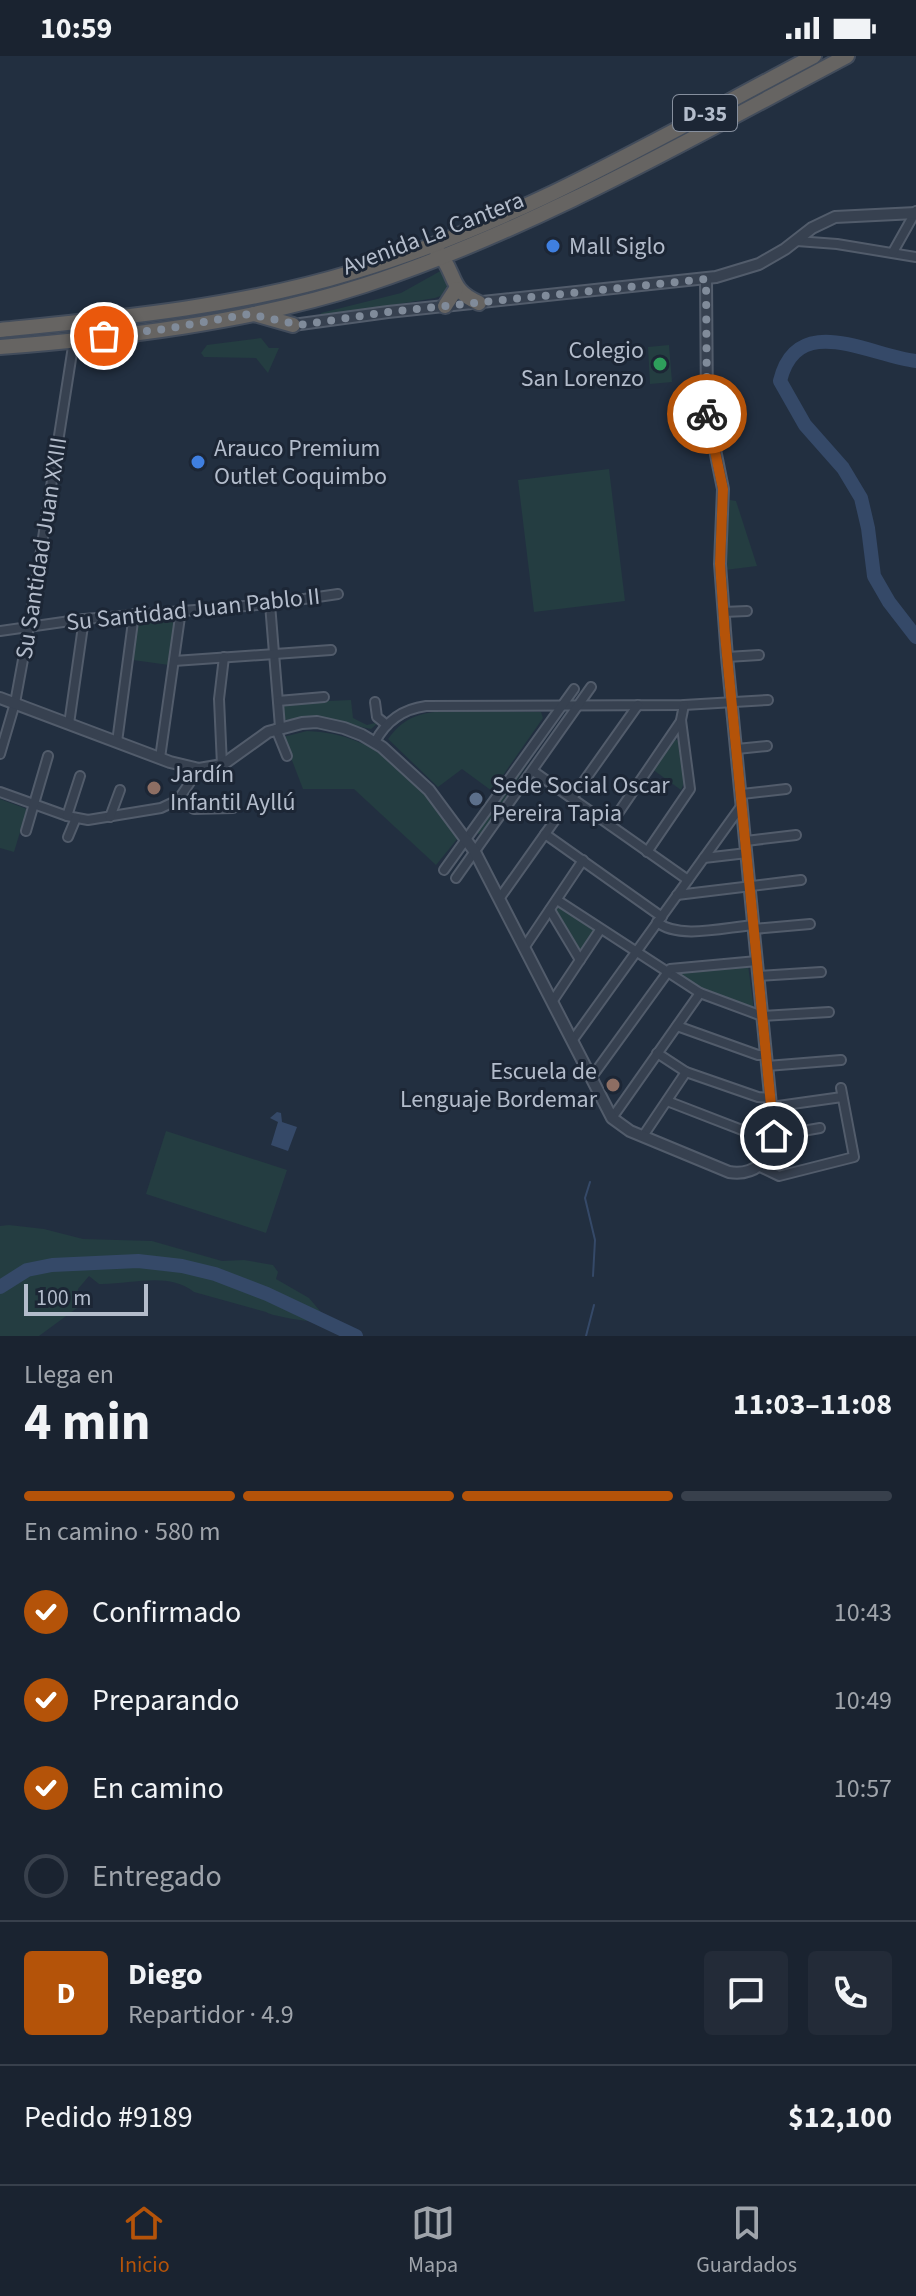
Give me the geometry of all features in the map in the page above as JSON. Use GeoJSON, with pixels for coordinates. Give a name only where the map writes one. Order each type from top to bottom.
{"type":"FeatureCollection","features":[{"type":"Feature","properties":{"kind":"highway","name":"Avenida La Cantera"},"geometry":{"type":"LineString","coordinates":[[0,330],[175,311],[282,291],[353,272],[432,245],[556,190],[814,56]]}},
{"type":"Feature","properties":{"kind":"highway","name":"Avenida La Cantera"},"geometry":{"type":"LineString","coordinates":[[0,347],[165,329],[249,314],[362,286],[443,258],[568,203],[847,56]]}},
{"type":"Feature","properties":{"kind":"highway"},"geometry":{"type":"LineString","coordinates":[[432,245],[443,258],[456,289],[479,303]]}},
{"type":"Feature","properties":{"kind":"highway"},"geometry":{"type":"LineString","coordinates":[[445,306],[456,289]]}},
{"type":"Feature","properties":{"kind":"highway"},"geometry":{"type":"LineString","coordinates":[[282,291],[280,307],[285,320],[293,325]]}},
{"type":"Feature","properties":{"kind":"highway"},"geometry":{"type":"LineString","coordinates":[[249,314],[293,325]]}},
{"type":"Feature","properties":{"kind":"street"},"geometry":{"type":"LineString","coordinates":[[293,325],[706,279],[759,264],[820,223],[842,215],[916,212]]}},
{"type":"Feature","properties":{"kind":"street"},"geometry":{"type":"LineString","coordinates":[[893,252],[916,212]]}},
{"type":"Feature","properties":{"kind":"street"},"geometry":{"type":"LineString","coordinates":[[797,241],[916,257]]}},
{"type":"Feature","properties":{"kind":"street"},"geometry":{"type":"LineString","coordinates":[[0,698],[160,758],[199,769],[222,765],[261,736],[278,728],[317,722],[344,728],[375,742],[423,785],[475,852],[612,1118],[643,1136],[729,1172],[747,1172],[758,1166],[767,1158],[773,1139],[723,612],[720,564],[723,489],[707,410],[706,279]]}},
{"type":"Feature","properties":{"kind":"street","name":"Su Santidad Juan XXIII"},"geometry":{"type":"LineString","coordinates":[[0,754],[15,703],[29,627],[74,340]]}},
{"type":"Feature","properties":{"kind":"street","name":"Su Santidad Juan Pablo II"},"geometry":{"type":"LineString","coordinates":[[0,631],[84,619],[270,604],[338,594]]}},
{"type":"Feature","properties":{"kind":"street"},"geometry":{"type":"LineString","coordinates":[[270,604],[278,728],[287,756]]}},
{"type":"Feature","properties":{"kind":"street"},"geometry":{"type":"LineString","coordinates":[[160,758],[181,610]]}},
{"type":"Feature","properties":{"kind":"street"},"geometry":{"type":"LineString","coordinates":[[723,612],[747,611]]}},
{"type":"Feature","properties":{"kind":"street"},"geometry":{"type":"LineString","coordinates":[[117,742],[134,614]]}},
{"type":"Feature","properties":{"kind":"street"},"geometry":{"type":"LineString","coordinates":[[69,724],[84,619]]}},
{"type":"Feature","properties":{"kind":"street"},"geometry":{"type":"LineString","coordinates":[[174,661],[331,650]]}},
{"type":"Feature","properties":{"kind":"street"},"geometry":{"type":"LineString","coordinates":[[727,657],[759,655]]}},
{"type":"Feature","properties":{"kind":"street"},"geometry":{"type":"LineString","coordinates":[[222,765],[219,699],[224,657]]}},
{"type":"Feature","properties":{"kind":"street"},"geometry":{"type":"LineString","coordinates":[[456,878],[591,687]]}},
{"type":"Feature","properties":{"kind":"street"},"geometry":{"type":"LineString","coordinates":[[444,870],[574,689]]}},
{"type":"Feature","properties":{"kind":"street"},"geometry":{"type":"LineString","coordinates":[[278,701],[324,697]]}},
{"type":"Feature","properties":{"kind":"street"},"geometry":{"type":"LineString","coordinates":[[375,742],[387,725],[407,710],[426,706],[684,705],[768,700]]}},
{"type":"Feature","properties":{"kind":"street"},"geometry":{"type":"LineString","coordinates":[[375,702],[377,717],[387,725]]}},
{"type":"Feature","properties":{"kind":"street"},"geometry":{"type":"LineString","coordinates":[[572,798],[638,705]]}},
{"type":"Feature","properties":{"kind":"street"},"geometry":{"type":"LineString","coordinates":[[647,852],[690,789],[681,720],[684,705]]}},
{"type":"Feature","properties":{"kind":"street"},"geometry":{"type":"LineString","coordinates":[[610,825],[681,720]]}},
{"type":"Feature","properties":{"kind":"street"},"geometry":{"type":"LineString","coordinates":[[737,749],[767,746]]}},
{"type":"Feature","properties":{"kind":"street"},"geometry":{"type":"LineString","coordinates":[[26,831],[48,756]]}},
{"type":"Feature","properties":{"kind":"street"},"geometry":{"type":"LineString","coordinates":[[0,792],[88,820],[161,808],[178,800],[199,769]]}},
{"type":"Feature","properties":{"kind":"street"},"geometry":{"type":"LineString","coordinates":[[533,771],[688,880]]}},
{"type":"Feature","properties":{"kind":"street"},"geometry":{"type":"LineString","coordinates":[[68,837],[80,776]]}},
{"type":"Feature","properties":{"kind":"street"},"geometry":{"type":"LineString","coordinates":[[572,1041],[742,800],[786,789]]}},
{"type":"Feature","properties":{"kind":"street"},"geometry":{"type":"LineString","coordinates":[[110,817],[120,790]]}},
{"type":"Feature","properties":{"kind":"street"},"geometry":{"type":"LineString","coordinates":[[178,800],[194,809],[233,808]]}},
{"type":"Feature","properties":{"kind":"street"},"geometry":{"type":"LineString","coordinates":[[499,899],[555,820]]}},
{"type":"Feature","properties":{"kind":"street"},"geometry":{"type":"LineString","coordinates":[[545,834],[583,860],[669,930],[810,924]]}},
{"type":"Feature","properties":{"kind":"street"},"geometry":{"type":"LineString","coordinates":[[746,841],[796,835]]}},
{"type":"Feature","properties":{"kind":"street"},"geometry":{"type":"LineString","coordinates":[[704,858],[747,853]]}},
{"type":"Feature","properties":{"kind":"street"},"geometry":{"type":"LineString","coordinates":[[524,948],[583,860]]}},
{"type":"Feature","properties":{"kind":"street"},"geometry":{"type":"LineString","coordinates":[[677,895],[801,880]]}},
{"type":"Feature","properties":{"kind":"street"},"geometry":{"type":"LineString","coordinates":[[557,900],[700,993],[762,1016],[829,1012]]}},
{"type":"Feature","properties":{"kind":"street"},"geometry":{"type":"LineString","coordinates":[[550,910],[580,960]]}},
{"type":"Feature","properties":{"kind":"street"},"geometry":{"type":"LineString","coordinates":[[552,1002],[600,930]]}},
{"type":"Feature","properties":{"kind":"street"},"geometry":{"type":"LineString","coordinates":[[591,1078],[670,969],[757,961]]}},
{"type":"Feature","properties":{"kind":"street"},"geometry":{"type":"LineString","coordinates":[[759,976],[821,972]]}},
{"type":"Feature","properties":{"kind":"street"},"geometry":{"type":"LineString","coordinates":[[612,1118],[700,993]]}},
{"type":"Feature","properties":{"kind":"street"},"geometry":{"type":"LineString","coordinates":[[677,1026],[766,1061],[841,1060]]}},
{"type":"Feature","properties":{"kind":"street"},"geometry":{"type":"LineString","coordinates":[[657,1053],[686,1072],[770,1103],[842,1092],[854,1157],[779,1176],[758,1166]]}},
{"type":"Feature","properties":{"kind":"street"},"geometry":{"type":"LineString","coordinates":[[643,1136],[686,1072]]}},
{"type":"Feature","properties":{"kind":"street"},"geometry":{"type":"LineString","coordinates":[[667,1101],[773,1139],[820,1128]]}},
{"type":"Feature","properties":{"kind":"green space"},"geometry":{"type":"Polygon","coordinates":[[[444,269],[452,292],[435,298],[320,317],[321,313],[401,293],[444,269]]]}},
{"type":"Feature","properties":{"kind":"green space"},"geometry":{"type":"Polygon","coordinates":[[[261,338],[269,348],[279,348],[268,373],[256,358],[204,357],[201,353],[207,345],[261,338]]]}},
{"type":"Feature","properties":{"kind":"green space","name":"Colegio San Lorenzo"},"geometry":{"type":"Polygon","coordinates":[[[669,345],[672,382],[650,384],[648,347],[669,345]]]}},
{"type":"Feature","properties":{"kind":"green space"},"geometry":{"type":"Polygon","coordinates":[[[609,469],[625,601],[534,612],[518,480],[609,469]]]}},
{"type":"Feature","properties":{"kind":"green space"},"geometry":{"type":"Polygon","coordinates":[[[730,500],[736,501],[757,566],[725,570],[730,500]]]}},
{"type":"Feature","properties":{"kind":"green space"},"geometry":{"type":"Polygon","coordinates":[[[176,616],[169,665],[133,660],[136,619],[176,616]]]}},
{"type":"Feature","properties":{"kind":"green space"},"geometry":{"type":"Polygon","coordinates":[[[351,700],[353,718],[367,725],[379,722],[371,729],[319,718],[282,720],[282,703],[351,700]]]}},
{"type":"Feature","properties":{"kind":"green space"},"geometry":{"type":"Polygon","coordinates":[[[476,711],[541,712],[543,718],[492,791],[462,769],[438,787],[388,739],[397,728],[416,716],[476,711]]]}},
{"type":"Feature","properties":{"kind":"green space"},"geometry":{"type":"Polygon","coordinates":[[[561,713],[483,832],[478,834],[478,829],[561,713]]]}},
{"type":"Feature","properties":{"kind":"green space"},"geometry":{"type":"Polygon","coordinates":[[[307,731],[357,741],[377,751],[412,780],[458,838],[436,865],[354,789],[303,789],[283,737],[307,731]]]}},
{"type":"Feature","properties":{"kind":"green space"},"geometry":{"type":"Polygon","coordinates":[[[674,739],[680,741],[686,779],[681,790],[652,769],[674,739]]]}},
{"type":"Feature","properties":{"kind":"green space"},"geometry":{"type":"Polygon","coordinates":[[[0,799],[27,809],[14,852],[0,848],[0,799]]]}},
{"type":"Feature","properties":{"kind":"green space"},"geometry":{"type":"Polygon","coordinates":[[[557,904],[596,931],[580,954],[554,909],[557,904]]]}},
{"type":"Feature","properties":{"kind":"green space"},"geometry":{"type":"Polygon","coordinates":[[[748,965],[754,1010],[697,987],[679,976],[681,971],[748,965]]]}},
{"type":"Feature","properties":{"kind":"green space"},"geometry":{"type":"Polygon","coordinates":[[[166,1131],[287,1170],[266,1233],[146,1194],[166,1131]]]}},
{"type":"Feature","properties":{"kind":"green space"},"geometry":{"type":"Polygon","coordinates":[[[0,1226],[44,1229],[83,1239],[152,1241],[222,1261],[244,1260],[273,1265],[278,1272],[276,1279],[309,1298],[331,1324],[277,1316],[194,1292],[172,1282],[148,1280],[99,1284],[89,1276],[78,1289],[77,1308],[39,1336],[0,1336],[0,1226]]]}},
{"type":"Feature","properties":{"kind":"water"},"geometry":{"type":"Polygon","coordinates":[[[277,1112],[281,1113],[282,1122],[297,1127],[288,1151],[271,1145],[278,1122],[270,1118],[277,1112]]]}},
{"type":"Feature","properties":{"kind":"waterway"},"geometry":{"type":"LineString","coordinates":[[916,361],[837,342],[818,342],[802,347],[789,360],[780,381],[805,425],[843,468],[861,498],[874,576],[916,637]]}},
{"type":"Feature","properties":{"kind":"waterway"},"geometry":{"type":"LineString","coordinates":[[590,1182],[585,1198],[595,1240],[593,1276]]}},
{"type":"Feature","properties":{"kind":"waterway"},"geometry":{"type":"LineString","coordinates":[[0,1287],[27,1270],[52,1265],[138,1261],[182,1266],[215,1274],[267,1294],[356,1336]]}},
{"type":"Feature","properties":{"kind":"waterway"},"geometry":{"type":"LineString","coordinates":[[586,1336],[594,1305]]}},
{"type":"Feature","properties":{"kind":"way so far"},"geometry":{"type":"LineString","coordinates":[[104,336],[249,314],[300,325],[388,312],[706,279],[707,414]]}},
{"type":"Feature","properties":{"kind":"place","name":"Mall Siglo"},"geometry":{"type":"Point","coordinates":[553,246]}},
{"type":"Feature","properties":{"kind":"place","name":"Colegio San Lorenzo"},"geometry":{"type":"Point","coordinates":[660,364]}},
{"type":"Feature","properties":{"kind":"place","name":"Arauco Premium Outlet Coquimbo"},"geometry":{"type":"Point","coordinates":[198,462]}},
{"type":"Feature","properties":{"kind":"place","name":"Jardín Infantil Ayllú"},"geometry":{"type":"Point","coordinates":[154,788]}},
{"type":"Feature","properties":{"kind":"place","name":"Sede Social Oscar Pereira Tapia"},"geometry":{"type":"Point","coordinates":[476,799]}},
{"type":"Feature","properties":{"kind":"place","name":"Escuela de Lenguaje Bordemar"},"geometry":{"type":"Point","coordinates":[613,1085]}},
{"type":"Feature","properties":{"kind":"route"},"geometry":{"type":"LineString","coordinates":[[707,414],[723,489],[720,564],[725,635],[774,1136]]}}]}
